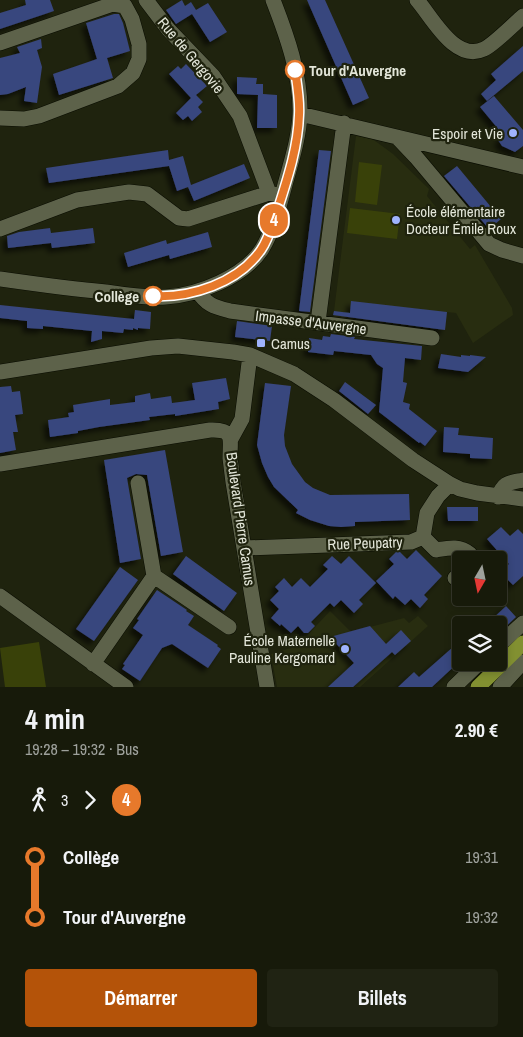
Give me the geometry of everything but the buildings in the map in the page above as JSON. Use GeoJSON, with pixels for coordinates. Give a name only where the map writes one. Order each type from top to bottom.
{"type":"FeatureCollection","features":[{"type":"Feature","properties":{"kind":"main road"},"geometry":{"type":"LineString","coordinates":[[507,654],[523,642]]}},
{"type":"Feature","properties":{"kind":"main road"},"geometry":{"type":"LineString","coordinates":[[478,687],[523,642]]}},
{"type":"Feature","properties":{"kind":"main road"},"geometry":{"type":"LineString","coordinates":[[491,687],[523,650]]}},
{"type":"Feature","properties":{"kind":"main road"},"geometry":{"type":"LineString","coordinates":[[465,687],[484,671]]}},
{"type":"Feature","properties":{"kind":"street","name":"Rue de Gergovie"},"geometry":{"type":"LineString","coordinates":[[146,0],[168,29],[213,76],[240,116],[275,195]]}},
{"type":"Feature","properties":{"kind":"street"},"geometry":{"type":"LineString","coordinates":[[0,279],[134,296],[167,297],[198,290],[221,282],[247,266],[262,249],[272,227],[275,195],[293,154],[300,114],[294,65],[285,30],[274,0]]}},
{"type":"Feature","properties":{"kind":"street"},"geometry":{"type":"LineString","coordinates":[[417,0],[442,35],[462,49],[475,51],[485,49],[523,16]]}},
{"type":"Feature","properties":{"kind":"street"},"geometry":{"type":"LineString","coordinates":[[0,43],[112,4],[126,6],[132,18],[139,44],[138,59],[133,73],[118,86],[39,116],[24,119],[0,118]]}},
{"type":"Feature","properties":{"kind":"street"},"geometry":{"type":"LineString","coordinates":[[300,114],[523,167]]}},
{"type":"Feature","properties":{"kind":"street"},"geometry":{"type":"LineString","coordinates":[[318,322],[344,123]]}},
{"type":"Feature","properties":{"kind":"street"},"geometry":{"type":"LineString","coordinates":[[398,138],[489,244],[523,256]]}},
{"type":"Feature","properties":{"kind":"street"},"geometry":{"type":"LineString","coordinates":[[0,229],[77,200],[129,192],[147,194],[180,218],[188,219],[219,208],[275,195]]}},
{"type":"Feature","properties":{"kind":"street","name":"Impasse d'Auvergne"},"geometry":{"type":"LineString","coordinates":[[198,290],[202,298],[210,306],[224,309],[432,338]]}},
{"type":"Feature","properties":{"kind":"street"},"geometry":{"type":"LineString","coordinates":[[0,372],[160,347],[178,346],[250,355],[294,374],[334,400],[413,460],[450,484],[460,489],[498,497],[523,499]]}},
{"type":"Feature","properties":{"kind":"street"},"geometry":{"type":"LineString","coordinates":[[231,439],[242,419],[250,355]]}},
{"type":"Feature","properties":{"kind":"street","name":"Boulevard Pierre Camus"},"geometry":{"type":"LineString","coordinates":[[0,464],[210,430],[228,432],[231,439],[231,467],[267,687]]}},
{"type":"Feature","properties":{"kind":"street"},"geometry":{"type":"LineString","coordinates":[[498,497],[502,486],[523,480]]}},
{"type":"Feature","properties":{"kind":"street"},"geometry":{"type":"LineString","coordinates":[[93,664],[154,576],[138,483]]}},
{"type":"Feature","properties":{"kind":"street","name":"Rue Peupatry"},"geometry":{"type":"LineString","coordinates":[[244,548],[411,542],[423,537],[427,513],[438,496],[450,484]]}},
{"type":"Feature","properties":{"kind":"street"},"geometry":{"type":"LineString","coordinates":[[423,537],[436,550],[453,547],[466,551]]}},
{"type":"Feature","properties":{"kind":"street"},"geometry":{"type":"LineString","coordinates":[[154,576],[230,627]]}},
{"type":"Feature","properties":{"kind":"street"},"geometry":{"type":"LineString","coordinates":[[0,596],[126,687]]}},
{"type":"Feature","properties":{"kind":"street"},"geometry":{"type":"LineString","coordinates":[[507,638],[523,623]]}},
{"type":"Feature","properties":{"kind":"street"},"geometry":{"type":"LineString","coordinates":[[500,687],[523,662]]}},
{"type":"Feature","properties":{"kind":"street"},"geometry":{"type":"LineString","coordinates":[[454,687],[471,671]]}},
{"type":"Feature","properties":{"kind":"shaded area","name":"École élémentaire Docteur Émile Roux"},"geometry":{"type":"Polygon","coordinates":[[[356,136],[372,139],[378,143],[393,154],[429,189],[427,196],[470,249],[475,245],[512,308],[513,315],[473,343],[456,313],[447,312],[445,330],[357,319],[356,322],[333,319],[356,136]]]}},
{"type":"Feature","properties":{"kind":"shaded area","name":"École Maternelle Pauline Kergomard"},"geometry":{"type":"Polygon","coordinates":[[[330,611],[351,632],[404,618],[409,623],[418,616],[428,626],[360,687],[277,687],[271,654],[304,644],[303,640],[330,611]]]}},
{"type":"Feature","properties":{"kind":"green space"},"geometry":{"type":"Polygon","coordinates":[[[359,162],[382,165],[377,205],[355,202],[359,162]]]}},
{"type":"Feature","properties":{"kind":"green space"},"geometry":{"type":"Polygon","coordinates":[[[350,208],[400,214],[397,239],[347,233],[350,208]]]}},
{"type":"Feature","properties":{"kind":"green space"},"geometry":{"type":"Polygon","coordinates":[[[39,642],[46,687],[5,687],[0,648],[39,642]]]}},
{"type":"Feature","properties":{"kind":"bus line","name":"4"},"geometry":{"type":"LineString","coordinates":[[153,296],[167,297],[198,290],[221,282],[247,266],[262,249],[272,227],[282,196],[297,133],[300,114],[295,70]]}},
{"type":"Feature","properties":{"kind":"place","name":"Tour d'Auvergne"},"geometry":{"type":"Point","coordinates":[295,70]}},
{"type":"Feature","properties":{"kind":"place","name":"Espoir et Vie"},"geometry":{"type":"Point","coordinates":[513,133]}},
{"type":"Feature","properties":{"kind":"place","name":"École élémentaire Docteur Émile Roux"},"geometry":{"type":"Point","coordinates":[396,220]}},
{"type":"Feature","properties":{"kind":"place","name":"Collège"},"geometry":{"type":"Point","coordinates":[153,296]}},
{"type":"Feature","properties":{"kind":"place","name":"Camus"},"geometry":{"type":"Point","coordinates":[261,343]}},
{"type":"Feature","properties":{"kind":"place","name":"École Maternelle Pauline Kergomard"},"geometry":{"type":"Point","coordinates":[345,649]}}]}
